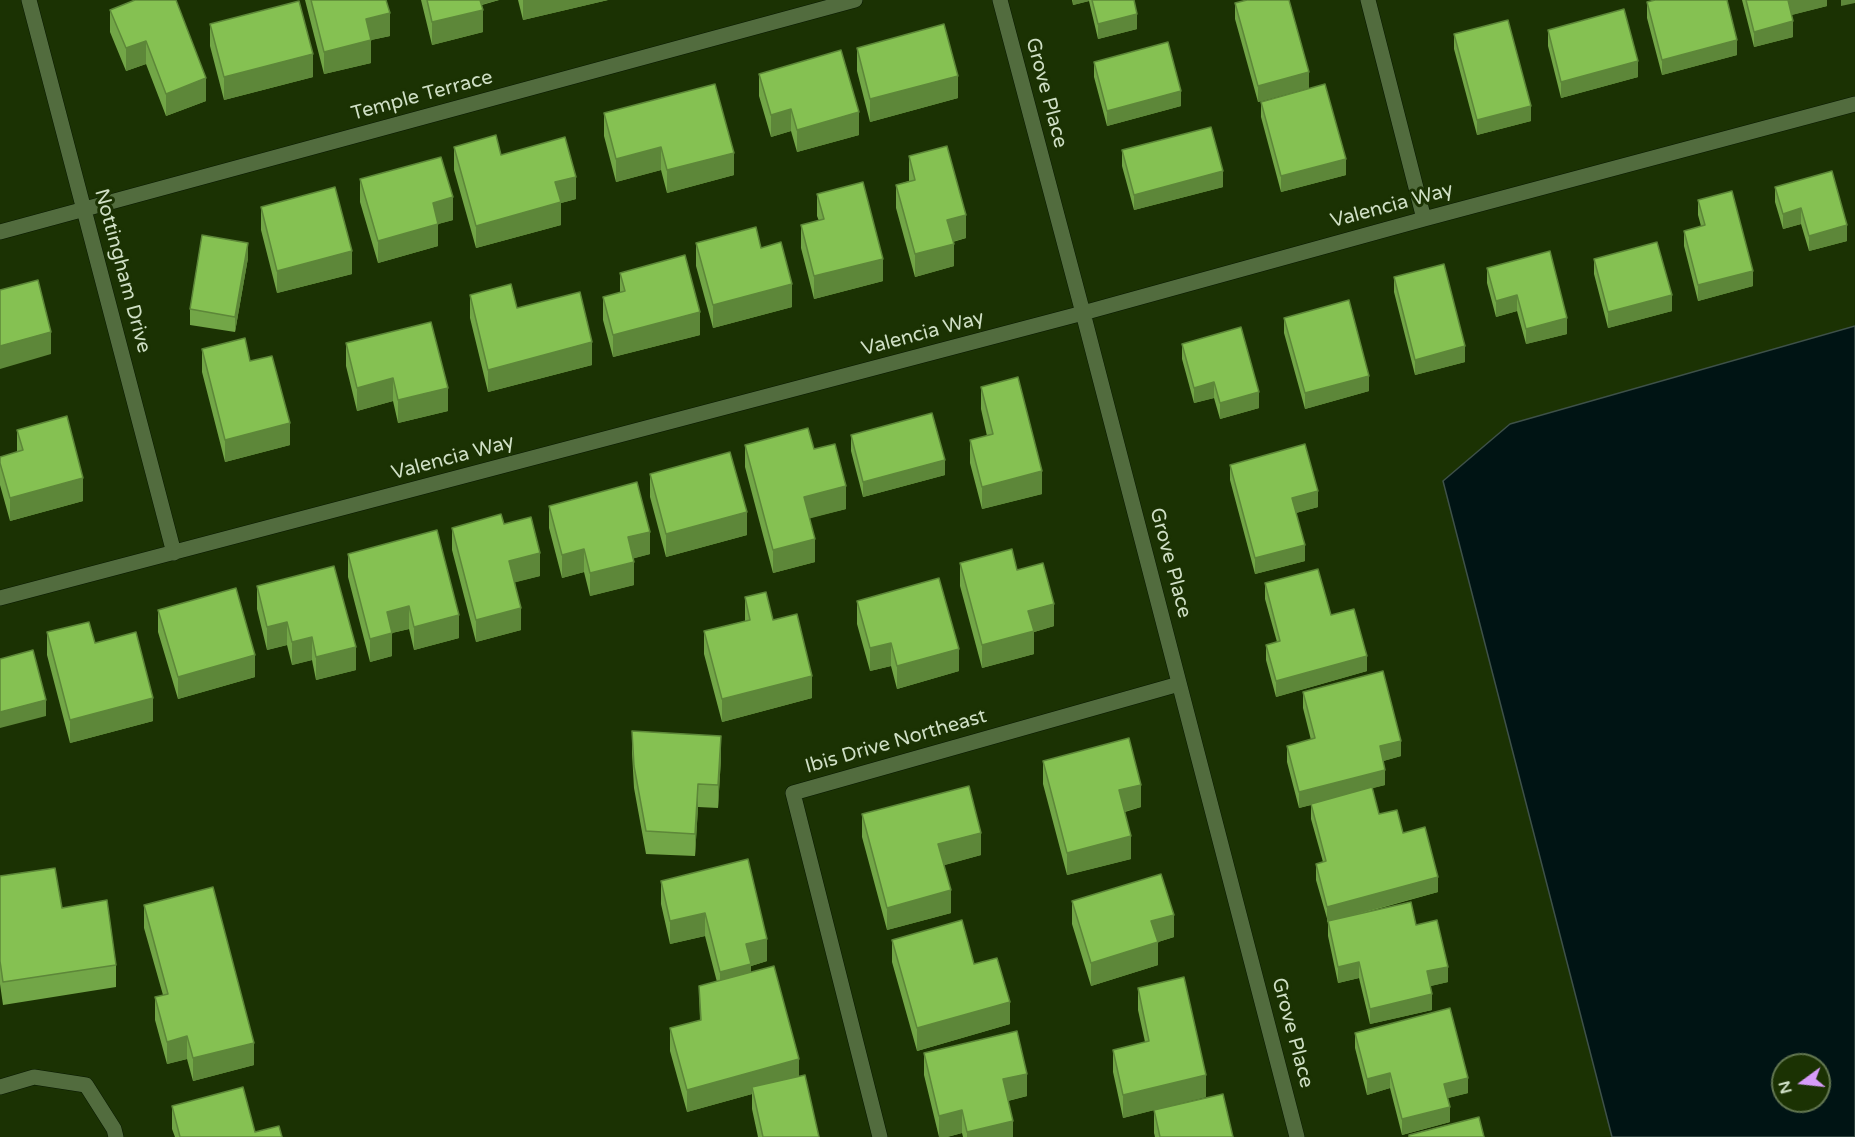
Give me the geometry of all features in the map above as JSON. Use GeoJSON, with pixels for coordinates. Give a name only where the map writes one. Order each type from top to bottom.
{"type":"FeatureCollection","features":[{"type":"Feature","properties":{"kind":"street","name":"Nottingham Drive"},"geometry":{"type":"LineString","coordinates":[[29,0],[174,553]]}},
{"type":"Feature","properties":{"kind":"street","name":"Temple Terrace"},"geometry":{"type":"LineString","coordinates":[[0,232],[855,0]]}},
{"type":"Feature","properties":{"kind":"street","name":"Grove Place"},"geometry":{"type":"LineString","coordinates":[[1000,0],[1297,1137]]}},
{"type":"Feature","properties":{"kind":"street"},"geometry":{"type":"LineString","coordinates":[[1368,0],[1424,219]]}},
{"type":"Feature","properties":{"kind":"street","name":"Valencia Way"},"geometry":{"type":"LineString","coordinates":[[0,598],[1083,313],[1855,104]]}},
{"type":"Feature","properties":{"kind":"street","name":"Ibis Drive Northeast"},"geometry":{"type":"LineString","coordinates":[[880,1137],[793,793],[1179,684]]}},
{"type":"Feature","properties":{"kind":"street"},"geometry":{"type":"LineString","coordinates":[[0,1086],[34,1077],[86,1085],[114,1129],[116,1137]]}},
{"type":"Feature","properties":{"kind":"shaded area"},"geometry":{"type":"Polygon","coordinates":[[[1855,326],[1855,1137],[1612,1137],[1443,481],[1510,424],[1855,326]]]}},
{"type":"Feature","properties":{"kind":"building"},"geometry":{"type":"Polygon","coordinates":[[[135,0],[176,0],[206,78],[166,94],[146,41],[126,48],[110,10],[135,0]]]}},
{"type":"Feature","properties":{"kind":"building"},"geometry":{"type":"Polygon","coordinates":[[[311,0],[386,0],[390,13],[366,19],[371,40],[324,52],[311,0]]]}},
{"type":"Feature","properties":{"kind":"building"},"geometry":{"type":"Polygon","coordinates":[[[427,0],[480,0],[483,10],[432,22],[427,0]]]}},
{"type":"Feature","properties":{"kind":"building"},"geometry":{"type":"Polygon","coordinates":[[[1092,0],[1134,0],[1137,14],[1098,24],[1092,0]]]}},
{"type":"Feature","properties":{"kind":"building"},"geometry":{"type":"Polygon","coordinates":[[[1247,0],[1289,0],[1309,72],[1258,86],[1235,3],[1247,0]]]}},
{"type":"Feature","properties":{"kind":"building"},"geometry":{"type":"Polygon","coordinates":[[[1727,0],[1737,40],[1662,60],[1647,2],[1727,0]]]}},
{"type":"Feature","properties":{"kind":"building"},"geometry":{"type":"Polygon","coordinates":[[[1746,0],[1788,0],[1793,21],[1754,32],[1746,0]]]}},
{"type":"Feature","properties":{"kind":"building"},"geometry":{"type":"Polygon","coordinates":[[[299,1],[313,54],[224,77],[210,24],[299,1]]]}},
{"type":"Feature","properties":{"kind":"building"},"geometry":{"type":"Polygon","coordinates":[[[1624,9],[1638,61],[1561,82],[1548,30],[1624,9]]]}},
{"type":"Feature","properties":{"kind":"building"},"geometry":{"type":"Polygon","coordinates":[[[1508,20],[1531,106],[1477,120],[1454,34],[1508,20]]]}},
{"type":"Feature","properties":{"kind":"building"},"geometry":{"type":"Polygon","coordinates":[[[944,24],[958,76],[870,99],[857,48],[944,24]]]}},
{"type":"Feature","properties":{"kind":"building"},"geometry":{"type":"Polygon","coordinates":[[[1168,42],[1181,91],[1107,111],[1094,62],[1168,42]]]}},
{"type":"Feature","properties":{"kind":"building"},"geometry":{"type":"Polygon","coordinates":[[[841,50],[859,112],[797,130],[791,109],[771,115],[759,74],[841,50]]]}},
{"type":"Feature","properties":{"kind":"building"},"geometry":{"type":"Polygon","coordinates":[[[715,84],[734,153],[667,170],[661,147],[616,159],[604,113],[715,84]]]}},
{"type":"Feature","properties":{"kind":"building"},"geometry":{"type":"Polygon","coordinates":[[[1325,84],[1346,159],[1281,176],[1261,102],[1325,84]]]}},
{"type":"Feature","properties":{"kind":"building"},"geometry":{"type":"Polygon","coordinates":[[[1211,127],[1223,171],[1134,195],[1122,150],[1211,127]]]}},
{"type":"Feature","properties":{"kind":"building"},"geometry":{"type":"Polygon","coordinates":[[[496,135],[501,155],[565,137],[576,177],[555,182],[561,202],[476,226],[454,147],[496,135]]]}},
{"type":"Feature","properties":{"kind":"building"},"geometry":{"type":"Polygon","coordinates":[[[947,146],[966,215],[947,220],[954,244],[915,254],[896,185],[915,180],[909,156],[947,146]]]}},
{"type":"Feature","properties":{"kind":"building"},"geometry":{"type":"Polygon","coordinates":[[[441,157],[453,197],[433,203],[438,224],[378,241],[360,179],[441,157]]]}},
{"type":"Feature","properties":{"kind":"building"},"geometry":{"type":"Polygon","coordinates":[[[1832,171],[1847,225],[1809,236],[1801,208],[1783,214],[1775,187],[1832,171]]]}},
{"type":"Feature","properties":{"kind":"building"},"geometry":{"type":"Polygon","coordinates":[[[863,182],[883,259],[814,276],[801,225],[824,219],[817,194],[863,182]]]}},
{"type":"Feature","properties":{"kind":"building"},"geometry":{"type":"Polygon","coordinates":[[[335,187],[352,251],[277,271],[261,207],[335,187]]]}},
{"type":"Feature","properties":{"kind":"building"},"geometry":{"type":"Polygon","coordinates":[[[1732,191],[1753,271],[1698,285],[1684,231],[1705,225],[1698,200],[1732,191]]]}},
{"type":"Feature","properties":{"kind":"building"},"geometry":{"type":"Polygon","coordinates":[[[756,227],[761,248],[781,242],[792,284],[713,305],[696,243],[756,227]]]}},
{"type":"Feature","properties":{"kind":"building"},"geometry":{"type":"Polygon","coordinates":[[[202,235],[248,243],[235,317],[190,309],[202,235]]]}},
{"type":"Feature","properties":{"kind":"building"},"geometry":{"type":"Polygon","coordinates":[[[1657,242],[1672,295],[1608,312],[1594,259],[1657,242]]]}},
{"type":"Feature","properties":{"kind":"building"},"geometry":{"type":"Polygon","coordinates":[[[1550,251],[1567,318],[1526,329],[1517,295],[1496,301],[1487,268],[1550,251]]]}},
{"type":"Feature","properties":{"kind":"building"},"geometry":{"type":"Polygon","coordinates":[[[685,255],[700,312],[613,335],[603,297],[625,291],[620,273],[685,255]]]}},
{"type":"Feature","properties":{"kind":"building"},"geometry":{"type":"Polygon","coordinates":[[[1444,264],[1465,346],[1415,360],[1394,277],[1444,264]]]}},
{"type":"Feature","properties":{"kind":"building"},"geometry":{"type":"Polygon","coordinates":[[[38,280],[51,332],[0,346],[0,290],[38,280]]]}},
{"type":"Feature","properties":{"kind":"building"},"geometry":{"type":"Polygon","coordinates":[[[511,284],[517,308],[580,292],[592,342],[488,370],[470,295],[511,284]]]}},
{"type":"Feature","properties":{"kind":"building"},"geometry":{"type":"Polygon","coordinates":[[[1349,300],[1369,376],[1305,393],[1284,318],[1349,300]]]}},
{"type":"Feature","properties":{"kind":"building"},"geometry":{"type":"Polygon","coordinates":[[[431,322],[448,388],[398,400],[393,378],[357,388],[346,343],[431,322]]]}},
{"type":"Feature","properties":{"kind":"building"},"geometry":{"type":"Polygon","coordinates":[[[1241,327],[1259,392],[1220,403],[1214,382],[1194,388],[1182,344],[1241,327]]]}},
{"type":"Feature","properties":{"kind":"building"},"geometry":{"type":"Polygon","coordinates":[[[245,338],[250,361],[272,356],[290,423],[225,440],[202,349],[245,338]]]}},
{"type":"Feature","properties":{"kind":"building"},"geometry":{"type":"Polygon","coordinates":[[[1018,377],[1042,471],[982,487],[970,440],[993,434],[981,387],[1018,377]]]}},
{"type":"Feature","properties":{"kind":"building"},"geometry":{"type":"Polygon","coordinates":[[[932,413],[945,460],[863,482],[851,435],[932,413]]]}},
{"type":"Feature","properties":{"kind":"building"},"geometry":{"type":"Polygon","coordinates":[[[67,416],[83,478],[10,498],[0,457],[23,450],[17,430],[67,416]]]}},
{"type":"Feature","properties":{"kind":"building"},"geometry":{"type":"Polygon","coordinates":[[[808,428],[814,449],[835,444],[846,486],[804,497],[815,539],[773,550],[745,445],[808,428]]]}},
{"type":"Feature","properties":{"kind":"building"},"geometry":{"type":"Polygon","coordinates":[[[1305,444],[1318,491],[1292,498],[1305,545],[1255,558],[1230,465],[1305,444]]]}},
{"type":"Feature","properties":{"kind":"building"},"geometry":{"type":"Polygon","coordinates":[[[730,452],[747,512],[666,534],[650,474],[730,452]]]}},
{"type":"Feature","properties":{"kind":"building"},"geometry":{"type":"Polygon","coordinates":[[[637,482],[650,532],[628,537],[634,562],[590,573],[584,549],[562,555],[549,506],[637,482]]]}},
{"type":"Feature","properties":{"kind":"building"},"geometry":{"type":"Polygon","coordinates":[[[501,514],[504,524],[531,517],[540,553],[509,561],[521,608],[476,620],[452,528],[501,514]]]}},
{"type":"Feature","properties":{"kind":"building"},"geometry":{"type":"Polygon","coordinates":[[[437,530],[459,615],[414,627],[409,606],[387,612],[392,633],[370,639],[348,554],[437,530]]]}},
{"type":"Feature","properties":{"kind":"building"},"geometry":{"type":"Polygon","coordinates":[[[1012,549],[1017,570],[1043,563],[1054,604],[1028,611],[1034,631],[982,645],[960,563],[1012,549]]]}},
{"type":"Feature","properties":{"kind":"building"},"geometry":{"type":"Polygon","coordinates":[[[334,566],[356,647],[316,657],[312,637],[292,642],[287,622],[267,627],[257,586],[334,566]]]}},
{"type":"Feature","properties":{"kind":"building"},"geometry":{"type":"Polygon","coordinates":[[[1318,569],[1331,615],[1354,609],[1367,656],[1276,681],[1266,645],[1280,641],[1265,583],[1318,569]]]}},
{"type":"Feature","properties":{"kind":"building"},"geometry":{"type":"Polygon","coordinates":[[[939,578],[959,649],[897,666],[891,643],[870,648],[857,601],[939,578]]]}},
{"type":"Feature","properties":{"kind":"building"},"geometry":{"type":"Polygon","coordinates":[[[236,588],[255,655],[178,677],[158,610],[236,588]]]}},
{"type":"Feature","properties":{"kind":"building"},"geometry":{"type":"Polygon","coordinates":[[[766,592],[773,620],[797,614],[812,676],[722,699],[704,631],[750,620],[745,597],[766,592]]]}},
{"type":"Feature","properties":{"kind":"building"},"geometry":{"type":"Polygon","coordinates":[[[89,622],[95,643],[136,632],[153,698],[70,720],[47,632],[89,622]]]}},
{"type":"Feature","properties":{"kind":"building"},"geometry":{"type":"Polygon","coordinates":[[[33,650],[46,700],[0,712],[0,659],[33,650]]]}},
{"type":"Feature","properties":{"kind":"building"},"geometry":{"type":"Polygon","coordinates":[[[1383,671],[1401,741],[1380,746],[1385,770],[1299,792],[1287,746],[1315,738],[1303,692],[1383,671]]]}},
{"type":"Feature","properties":{"kind":"building"},"geometry":{"type":"Polygon","coordinates":[[[632,731],[721,736],[718,785],[698,784],[695,834],[646,831],[634,766],[632,731]]]}},
{"type":"Feature","properties":{"kind":"building"},"geometry":{"type":"Polygon","coordinates":[[[1129,738],[1141,785],[1119,790],[1131,836],[1067,853],[1043,761],[1129,738]]]}},
{"type":"Feature","properties":{"kind":"building"},"geometry":{"type":"Polygon","coordinates":[[[969,786],[981,833],[938,844],[951,890],[887,908],[862,814],[969,786]]]}},
{"type":"Feature","properties":{"kind":"building"},"geometry":{"type":"Polygon","coordinates":[[[1372,787],[1379,814],[1397,810],[1403,833],[1425,827],[1438,877],[1327,907],[1316,864],[1326,861],[1311,804],[1372,787]]]}},
{"type":"Feature","properties":{"kind":"building"},"geometry":{"type":"Polygon","coordinates":[[[748,859],[767,939],[746,944],[751,964],[720,972],[705,913],[670,921],[661,881],[748,859]]]}},
{"type":"Feature","properties":{"kind":"building"},"geometry":{"type":"Polygon","coordinates":[[[55,868],[62,908],[107,900],[116,965],[3,982],[0,961],[0,876],[55,868]]]}},
{"type":"Feature","properties":{"kind":"building"},"geometry":{"type":"Polygon","coordinates":[[[1161,874],[1174,915],[1151,921],[1158,942],[1091,963],[1072,901],[1161,874]]]}},
{"type":"Feature","properties":{"kind":"building"},"geometry":{"type":"Polygon","coordinates":[[[213,887],[254,1043],[193,1058],[187,1036],[167,1042],[155,997],[168,994],[144,905],[213,887]]]}},
{"type":"Feature","properties":{"kind":"building"},"geometry":{"type":"Polygon","coordinates":[[[1411,902],[1416,925],[1437,920],[1448,967],[1427,971],[1432,994],[1370,1009],[1359,962],[1338,967],[1328,921],[1411,902]]]}},
{"type":"Feature","properties":{"kind":"building"},"geometry":{"type":"Polygon","coordinates":[[[962,920],[974,964],[997,958],[1010,1002],[917,1028],[892,940],[962,920]]]}},
{"type":"Feature","properties":{"kind":"building"},"geometry":{"type":"Polygon","coordinates":[[[774,966],[799,1059],[687,1090],[670,1028],[701,1020],[699,986],[774,966]]]}},
{"type":"Feature","properties":{"kind":"building"},"geometry":{"type":"Polygon","coordinates":[[[1184,977],[1206,1075],[1123,1095],[1113,1050],[1149,1041],[1138,988],[1184,977]]]}},
{"type":"Feature","properties":{"kind":"building"},"geometry":{"type":"Polygon","coordinates":[[[1450,1008],[1468,1078],[1444,1084],[1450,1107],[1402,1119],[1390,1073],[1367,1079],[1355,1033],[1450,1008]]]}},
{"type":"Feature","properties":{"kind":"building"},"geometry":{"type":"Polygon","coordinates":[[[1017,1031],[1027,1074],[1003,1079],[1013,1121],[967,1132],[962,1110],[939,1116],[924,1053],[1017,1031]]]}},
{"type":"Feature","properties":{"kind":"building"},"geometry":{"type":"Polygon","coordinates":[[[805,1075],[819,1137],[763,1137],[752,1087],[805,1075]]]}},
{"type":"Feature","properties":{"kind":"building"},"geometry":{"type":"Polygon","coordinates":[[[243,1087],[255,1132],[279,1126],[282,1137],[180,1137],[172,1106],[243,1087]]]}},
{"type":"Feature","properties":{"kind":"building"},"geometry":{"type":"Polygon","coordinates":[[[1223,1094],[1233,1137],[1160,1137],[1154,1110],[1223,1094]]]}},
{"type":"Feature","properties":{"kind":"building"},"geometry":{"type":"Polygon","coordinates":[[[1479,1117],[1484,1137],[1409,1137],[1409,1135],[1479,1117]]]}}]}
